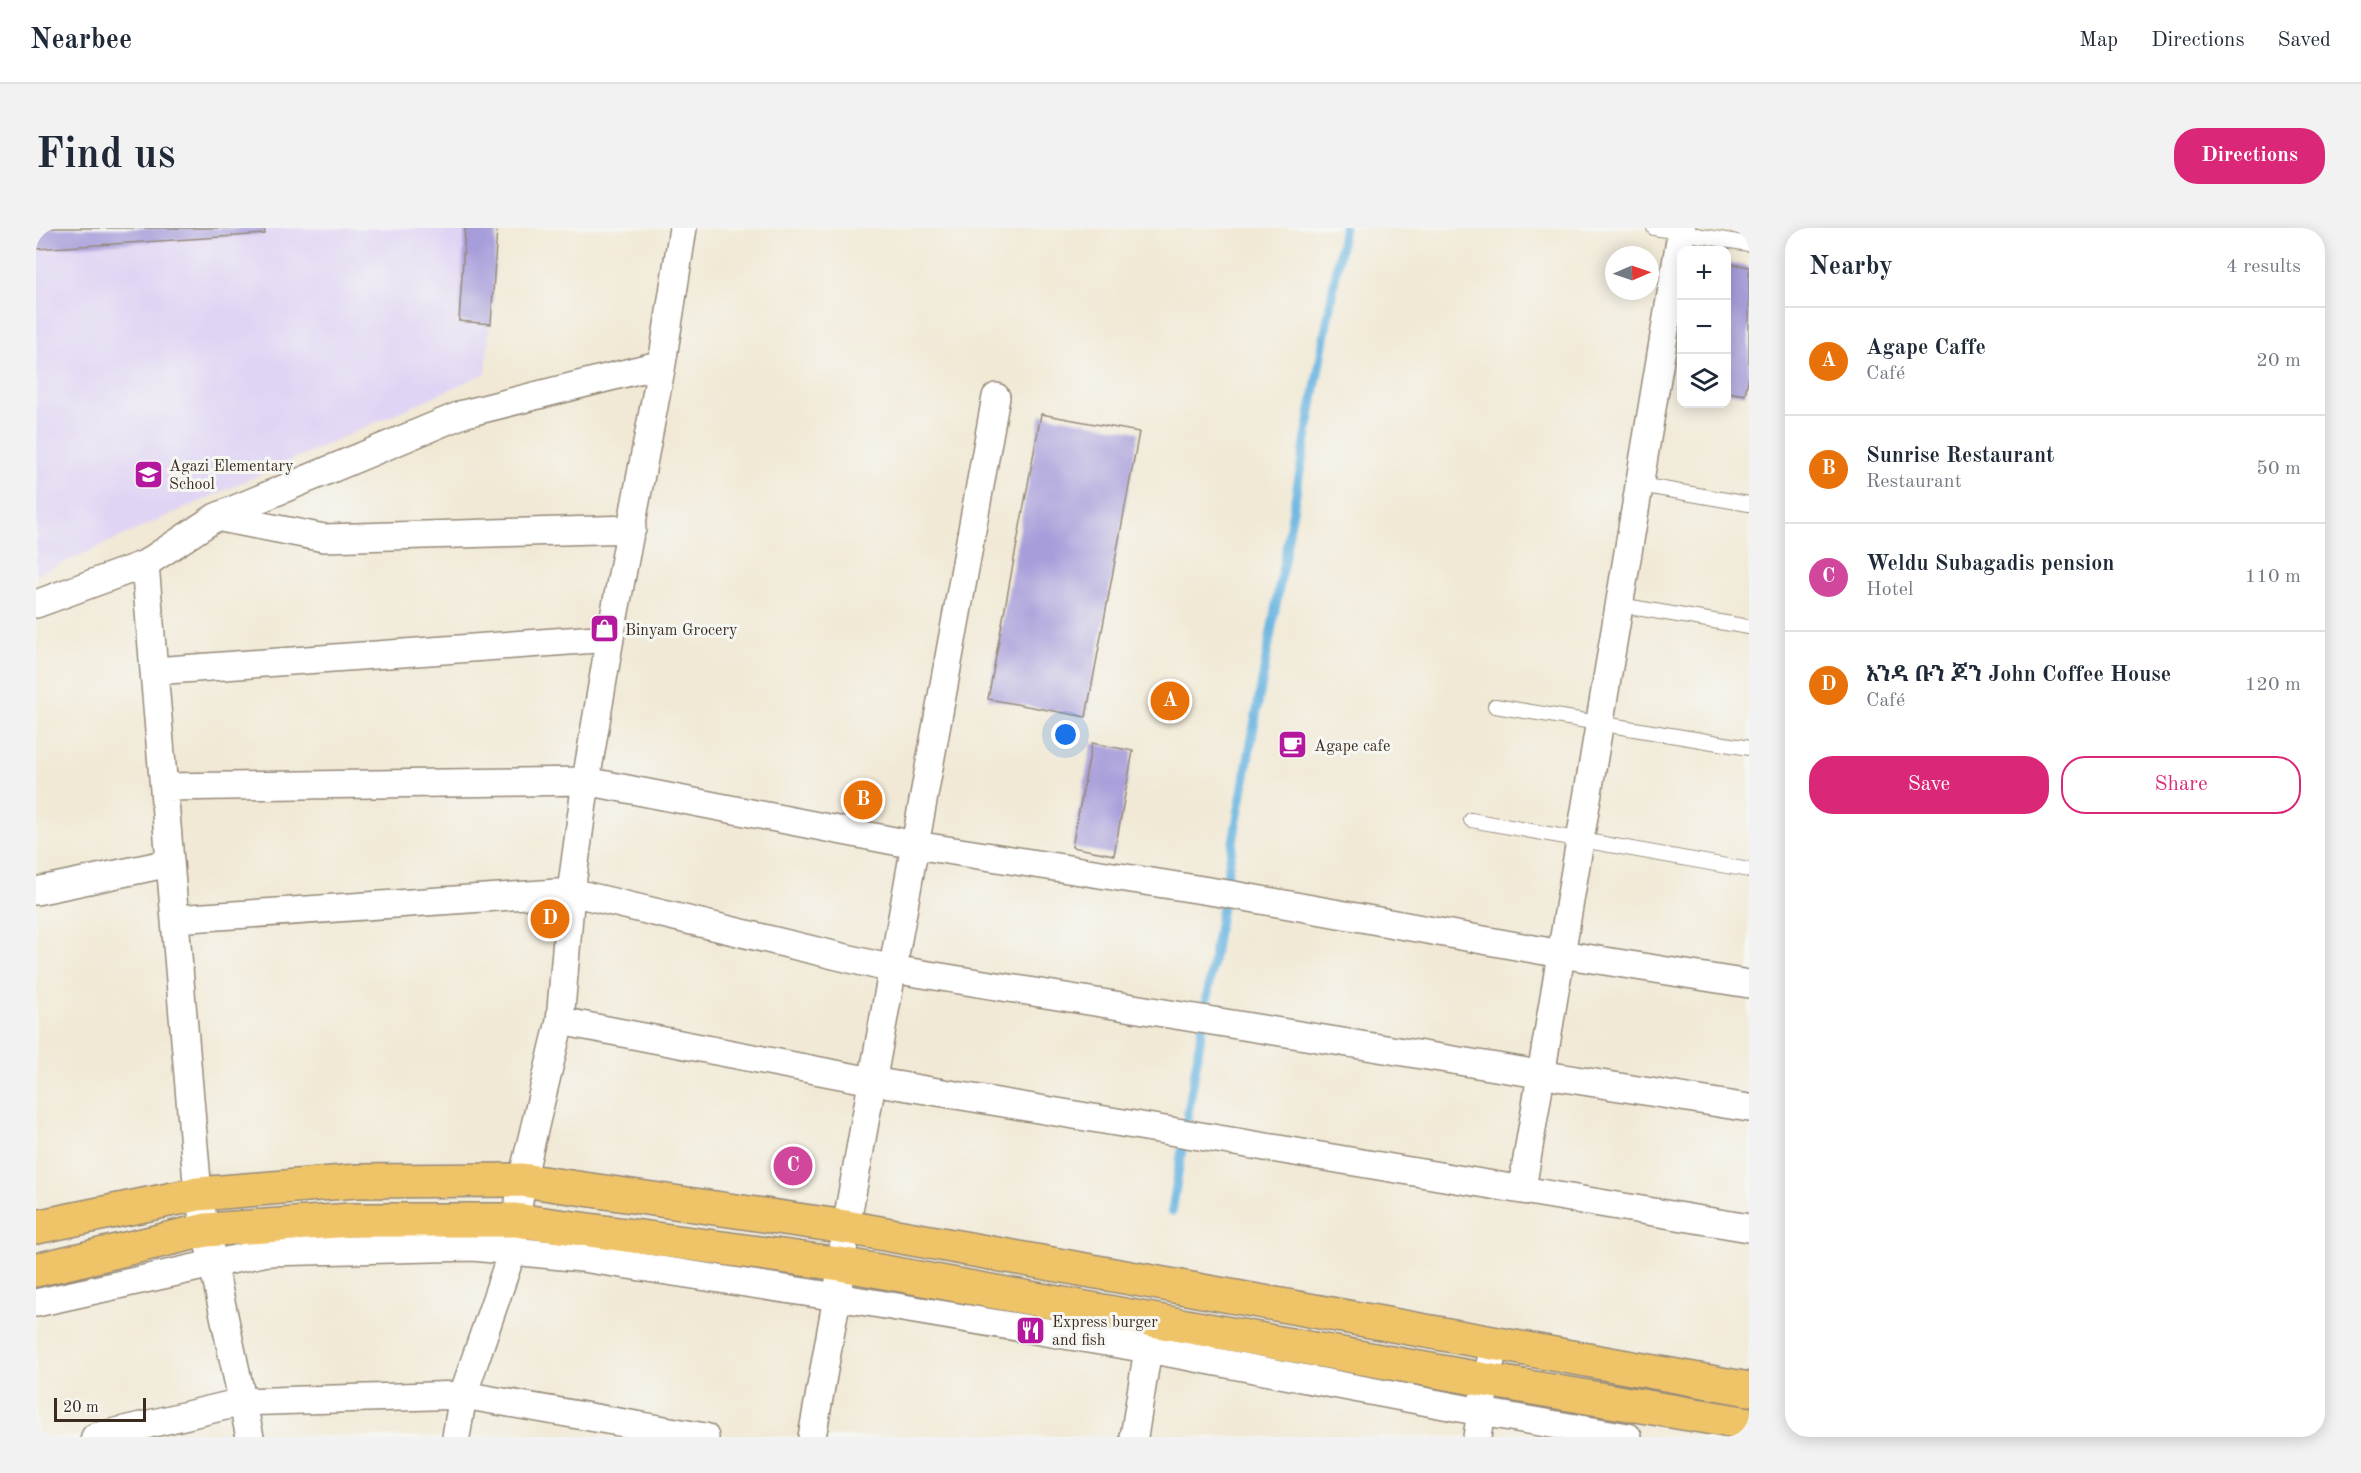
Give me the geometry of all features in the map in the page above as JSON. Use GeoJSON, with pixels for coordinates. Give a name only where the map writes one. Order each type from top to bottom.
{"type":"FeatureCollection","features":[{"type":"Feature","properties":{"kind":"highway"},"geometry":{"type":"LineString","coordinates":[[36,1227],[198,1194],[356,1181],[522,1180],[846,1227],[1749,1389]]}},
{"type":"Feature","properties":{"kind":"highway"},"geometry":{"type":"LineString","coordinates":[[36,1270],[206,1230],[351,1220],[515,1220],[840,1264],[1486,1380],[1749,1424]]}},
{"type":"Feature","properties":{"kind":"highway"},"geometry":{"type":"LineString","coordinates":[[928,1280],[933,1243]]}},
{"type":"Feature","properties":{"kind":"street"},"geometry":{"type":"LineString","coordinates":[[456,1437],[463,1395],[512,1252],[522,1180],[560,1021],[571,892],[586,782],[610,638],[662,364],[683,228]]}},
{"type":"Feature","properties":{"kind":"street"},"geometry":{"type":"LineString","coordinates":[[1522,1189],[1682,230]]}},
{"type":"Feature","properties":{"kind":"street"},"geometry":{"type":"LineString","coordinates":[[36,604],[145,564],[216,517],[463,414],[662,364]]}},
{"type":"Feature","properties":{"kind":"street"},"geometry":{"type":"LineString","coordinates":[[812,1437],[837,1297],[846,1227],[996,397]]}},
{"type":"Feature","properties":{"kind":"street"},"geometry":{"type":"LineString","coordinates":[[216,517],[324,538],[632,530]]}},
{"type":"Feature","properties":{"kind":"street"},"geometry":{"type":"LineString","coordinates":[[145,564],[198,1194],[249,1437]]}},
{"type":"Feature","properties":{"kind":"street"},"geometry":{"type":"LineString","coordinates":[[154,671],[610,638]]}},
{"type":"Feature","properties":{"kind":"street"},"geometry":{"type":"LineString","coordinates":[[164,787],[586,782],[915,845],[1228,894],[1561,954],[1749,984]]}},
{"type":"Feature","properties":{"kind":"street"},"geometry":{"type":"LineString","coordinates":[[36,891],[170,863]]}},
{"type":"Feature","properties":{"kind":"street"},"geometry":{"type":"LineString","coordinates":[[175,919],[571,892],[892,969],[1749,1108]]}},
{"type":"Feature","properties":{"kind":"street"},"geometry":{"type":"LineString","coordinates":[[560,1021],[872,1081],[1749,1228]]}},
{"type":"Feature","properties":{"kind":"street"},"geometry":{"type":"LineString","coordinates":[[36,1303],[213,1262],[267,1252],[473,1247],[582,1258],[837,1297],[1148,1349],[1479,1425],[1628,1437]]}},
{"type":"Feature","properties":{"kind":"street"},"geometry":{"type":"LineString","coordinates":[[1479,1425],[1486,1380],[1495,1344]]}},
{"type":"Feature","properties":{"kind":"street"},"geometry":{"type":"LineString","coordinates":[[1134,1437],[1148,1349]]}},
{"type":"Feature","properties":{"kind":"street"},"geometry":{"type":"LineString","coordinates":[[95,1437],[242,1402],[463,1395],[705,1437]]}},
{"type":"Feature","properties":{"kind":"lane"},"geometry":{"type":"LineString","coordinates":[[1654,228],[1682,230],[1749,244]]}},
{"type":"Feature","properties":{"kind":"lane"},"geometry":{"type":"LineString","coordinates":[[1640,485],[1749,504]]}},
{"type":"Feature","properties":{"kind":"lane"},"geometry":{"type":"LineString","coordinates":[[1619,605],[1749,627]]}},
{"type":"Feature","properties":{"kind":"lane"},"geometry":{"type":"LineString","coordinates":[[1495,706],[1749,748]]}},
{"type":"Feature","properties":{"kind":"lane"},"geometry":{"type":"LineString","coordinates":[[1471,820],[1749,870]]}},
{"type":"Feature","properties":{"kind":"shaded area","name":"Agazi Elementary School"},"geometry":{"type":"Polygon","coordinates":[[[36,228],[497,228],[486,373],[36,575],[36,228]]]}},
{"type":"Feature","properties":{"kind":"building"},"geometry":{"type":"Polygon","coordinates":[[[36,228],[264,228],[265,234],[36,249],[36,228]]]}},
{"type":"Feature","properties":{"kind":"building"},"geometry":{"type":"Polygon","coordinates":[[[465,228],[497,228],[491,324],[459,321],[465,228]]]}},
{"type":"Feature","properties":{"kind":"building"},"geometry":{"type":"Polygon","coordinates":[[[1731,264],[1749,267],[1749,374],[1745,395],[1731,393],[1731,264]]]}},
{"type":"Feature","properties":{"kind":"building"},"geometry":{"type":"Polygon","coordinates":[[[1041,414],[1139,432],[1086,717],[988,699],[1041,414]]]}},
{"type":"Feature","properties":{"kind":"building"},"geometry":{"type":"Polygon","coordinates":[[[1092,743],[1133,751],[1114,855],[1072,847],[1092,743]]]}},
{"type":"Feature","properties":{"kind":"waterway"},"geometry":{"type":"LineString","coordinates":[[1172,1211],[1228,870],[1344,228]]}},
{"type":"Feature","properties":{"kind":"place","name":"Agazi Elementary School"},"geometry":{"type":"Point","coordinates":[148,474]}},
{"type":"Feature","properties":{"kind":"place","name":"Binyam Grocery"},"geometry":{"type":"Point","coordinates":[604,629]}},
{"type":"Feature","properties":{"kind":"place","name":"Agape Caffe"},"geometry":{"type":"Point","coordinates":[1170,701]}},
{"type":"Feature","properties":{"kind":"place","name":"Agape cafe"},"geometry":{"type":"Point","coordinates":[1293,745]}},
{"type":"Feature","properties":{"kind":"place","name":"Sunrise Restaurant"},"geometry":{"type":"Point","coordinates":[863,800]}},
{"type":"Feature","properties":{"kind":"place","name":"እንዳ ቡን ጆን John Coffee House"},"geometry":{"type":"Point","coordinates":[550,919]}},
{"type":"Feature","properties":{"kind":"place","name":"Weldu Subagadis pension"},"geometry":{"type":"Point","coordinates":[793,1166]}},
{"type":"Feature","properties":{"kind":"place","name":"Express burger and fish"},"geometry":{"type":"Point","coordinates":[1031,1330]}}]}
